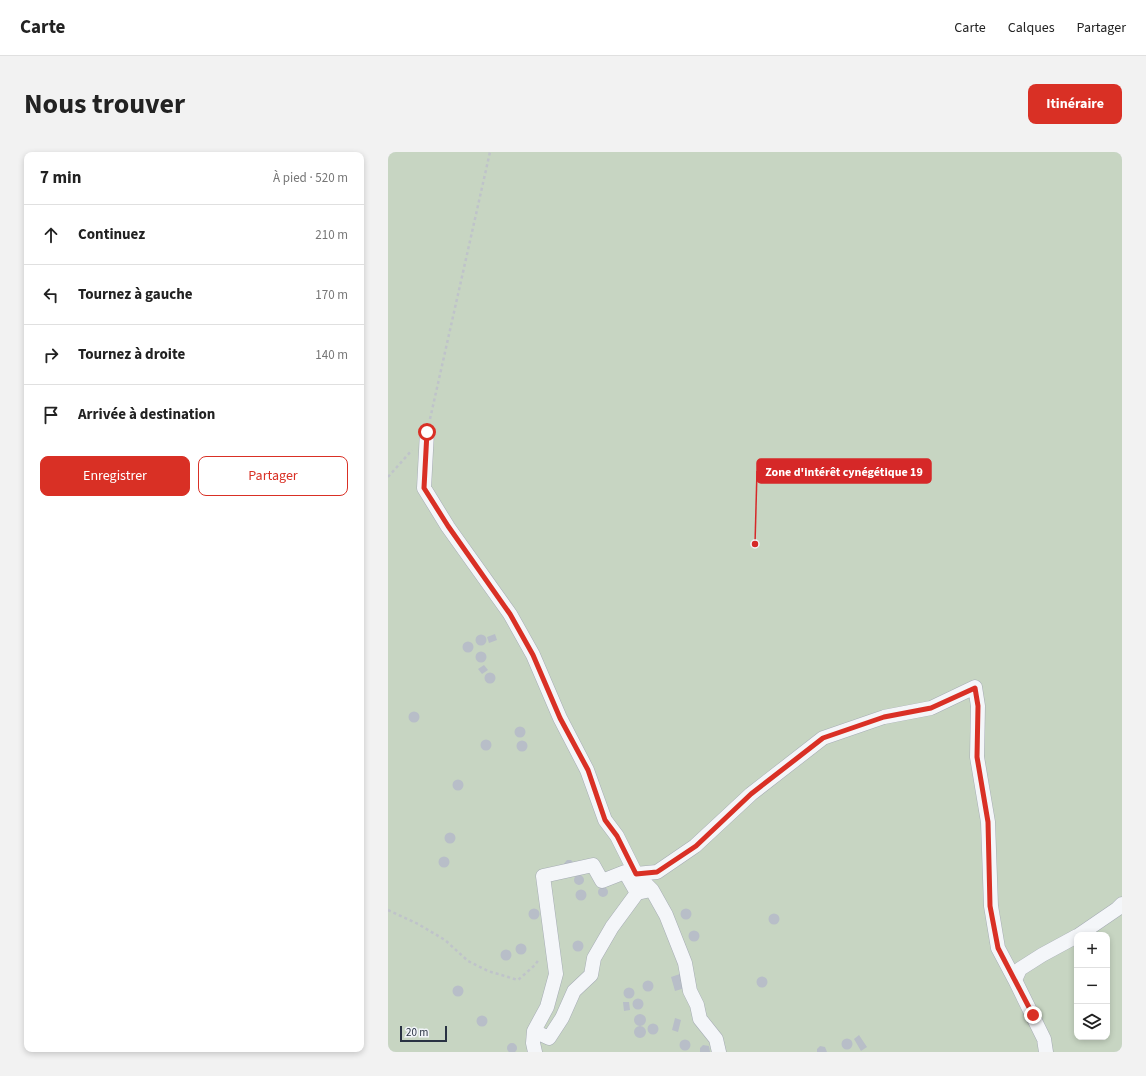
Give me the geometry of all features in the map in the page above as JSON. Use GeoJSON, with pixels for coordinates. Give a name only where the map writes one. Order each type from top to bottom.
{"type":"FeatureCollection","features":[{"type":"Feature","properties":{"kind":"street"},"geometry":{"type":"LineString","coordinates":[[427,432],[424,488],[448,526],[510,614],[533,655],[560,718],[588,770],[605,820],[617,836],[636,874],[652,890],[666,915],[685,963],[690,991],[700,1019],[716,1039],[719,1052]]}},
{"type":"Feature","properties":{"kind":"street"},"geometry":{"type":"LineString","coordinates":[[636,874],[657,872],[696,846],[751,794],[823,738],[884,717],[931,708],[975,688],[978,706],[977,757],[988,822],[990,906],[998,948],[1044,1039],[1046,1052]]}},
{"type":"Feature","properties":{"kind":"street"},"geometry":{"type":"LineString","coordinates":[[535,1052],[533,1043],[534,1031],[547,1007],[556,974],[543,876],[593,865],[602,881],[625,872],[637,892]]}},
{"type":"Feature","properties":{"kind":"street"},"geometry":{"type":"LineString","coordinates":[[534,1031],[549,1038],[562,1018],[574,990],[591,975],[594,958],[612,927],[637,892],[652,890]]}},
{"type":"Feature","properties":{"kind":"street"},"geometry":{"type":"LineString","coordinates":[[1084,932],[1122,904]]}},
{"type":"Feature","properties":{"kind":"street"},"geometry":{"type":"LineString","coordinates":[[1015,980],[1020,969],[1042,955],[1074,938]]}},
{"type":"Feature","properties":{"kind":"path"},"geometry":{"type":"LineString","coordinates":[[388,477],[427,432],[490,152]]}},
{"type":"Feature","properties":{"kind":"path"},"geometry":{"type":"LineString","coordinates":[[388,910],[418,924],[444,940],[468,961],[488,971],[518,980],[535,965],[552,943]]}},
{"type":"Feature","properties":{"kind":"green space"},"geometry":{"type":"Polygon","coordinates":[[[388,152],[1122,152],[1122,1052],[388,1052],[388,152]]]}},
{"type":"Feature","properties":{"kind":"building"},"geometry":{"type":"Polygon","coordinates":[[[495,634],[497,640],[489,643],[487,637],[495,634]]]}},
{"type":"Feature","properties":{"kind":"building"},"geometry":{"type":"Polygon","coordinates":[[[479,635],[483,635],[485,636],[485,644],[479,645],[476,642],[476,638],[479,635]]]}},
{"type":"Feature","properties":{"kind":"building"},"geometry":{"type":"Polygon","coordinates":[[[466,642],[470,642],[472,643],[472,651],[466,652],[463,649],[463,645],[466,642]]]}},
{"type":"Feature","properties":{"kind":"building"},"geometry":{"type":"Polygon","coordinates":[[[479,652],[483,652],[485,653],[485,661],[479,662],[476,659],[476,655],[479,652]]]}},
{"type":"Feature","properties":{"kind":"building"},"geometry":{"type":"Polygon","coordinates":[[[484,665],[488,670],[482,674],[478,669],[484,665]]]}},
{"type":"Feature","properties":{"kind":"building"},"geometry":{"type":"Polygon","coordinates":[[[488,673],[492,673],[494,674],[494,682],[488,683],[485,680],[485,676],[488,673]]]}},
{"type":"Feature","properties":{"kind":"building"},"geometry":{"type":"Polygon","coordinates":[[[412,712],[416,712],[418,713],[418,721],[412,722],[409,719],[409,715],[412,712]]]}},
{"type":"Feature","properties":{"kind":"building"},"geometry":{"type":"Polygon","coordinates":[[[518,727],[522,727],[524,728],[524,736],[518,737],[515,734],[515,730],[518,727]]]}},
{"type":"Feature","properties":{"kind":"building"},"geometry":{"type":"Polygon","coordinates":[[[484,740],[488,740],[490,741],[490,749],[484,750],[481,747],[481,743],[484,740]]]}},
{"type":"Feature","properties":{"kind":"building"},"geometry":{"type":"Polygon","coordinates":[[[520,741],[524,741],[526,742],[526,750],[520,751],[517,748],[517,744],[520,741]]]}},
{"type":"Feature","properties":{"kind":"building"},"geometry":{"type":"Polygon","coordinates":[[[456,780],[460,780],[462,781],[462,789],[456,790],[453,787],[453,783],[456,780]]]}},
{"type":"Feature","properties":{"kind":"building"},"geometry":{"type":"Polygon","coordinates":[[[448,833],[452,833],[454,834],[454,842],[448,843],[445,840],[445,836],[448,833]]]}},
{"type":"Feature","properties":{"kind":"building"},"geometry":{"type":"Polygon","coordinates":[[[442,857],[446,857],[448,858],[448,866],[442,867],[439,864],[439,860],[442,857]]]}},
{"type":"Feature","properties":{"kind":"building"},"geometry":{"type":"Polygon","coordinates":[[[567,860],[571,860],[574,863],[563,865],[567,860]]]}},
{"type":"Feature","properties":{"kind":"building"},"geometry":{"type":"Polygon","coordinates":[[[577,875],[581,875],[583,876],[583,884],[577,885],[574,882],[574,878],[577,875]]]}},
{"type":"Feature","properties":{"kind":"building"},"geometry":{"type":"Polygon","coordinates":[[[601,887],[605,887],[607,888],[607,896],[601,897],[598,894],[598,890],[601,887]]]}},
{"type":"Feature","properties":{"kind":"building"},"geometry":{"type":"Polygon","coordinates":[[[579,890],[583,890],[585,891],[585,899],[579,900],[576,897],[576,893],[579,890]]]}},
{"type":"Feature","properties":{"kind":"building"},"geometry":{"type":"Polygon","coordinates":[[[532,909],[536,909],[538,910],[538,918],[532,919],[529,916],[529,912],[532,909]]]}},
{"type":"Feature","properties":{"kind":"building"},"geometry":{"type":"Polygon","coordinates":[[[684,909],[688,909],[690,910],[690,918],[684,919],[681,916],[681,912],[684,909]]]}},
{"type":"Feature","properties":{"kind":"building"},"geometry":{"type":"Polygon","coordinates":[[[772,914],[776,914],[778,915],[778,923],[772,924],[769,921],[769,917],[772,914]]]}},
{"type":"Feature","properties":{"kind":"building"},"geometry":{"type":"Polygon","coordinates":[[[692,931],[696,931],[698,932],[698,940],[692,941],[689,938],[689,934],[692,931]]]}},
{"type":"Feature","properties":{"kind":"building"},"geometry":{"type":"Polygon","coordinates":[[[576,941],[580,941],[582,942],[582,950],[576,951],[573,948],[573,944],[576,941]]]}},
{"type":"Feature","properties":{"kind":"building"},"geometry":{"type":"Polygon","coordinates":[[[519,944],[523,944],[525,945],[525,953],[519,954],[516,951],[516,947],[519,944]]]}},
{"type":"Feature","properties":{"kind":"building"},"geometry":{"type":"Polygon","coordinates":[[[504,950],[508,950],[510,951],[510,959],[504,960],[501,957],[501,953],[504,950]]]}},
{"type":"Feature","properties":{"kind":"building"},"geometry":{"type":"Polygon","coordinates":[[[680,974],[685,988],[675,991],[671,977],[680,974]]]}},
{"type":"Feature","properties":{"kind":"building"},"geometry":{"type":"Polygon","coordinates":[[[760,977],[764,977],[766,978],[766,986],[760,987],[757,984],[757,980],[760,977]]]}},
{"type":"Feature","properties":{"kind":"building"},"geometry":{"type":"Polygon","coordinates":[[[646,981],[650,981],[652,982],[652,990],[646,991],[643,988],[643,984],[646,981]]]}},
{"type":"Feature","properties":{"kind":"building"},"geometry":{"type":"Polygon","coordinates":[[[456,986],[460,986],[462,987],[462,995],[456,996],[453,993],[453,989],[456,986]]]}},
{"type":"Feature","properties":{"kind":"building"},"geometry":{"type":"Polygon","coordinates":[[[627,988],[631,988],[633,989],[633,997],[627,998],[624,995],[624,991],[627,988]]]}},
{"type":"Feature","properties":{"kind":"building"},"geometry":{"type":"Polygon","coordinates":[[[636,999],[640,999],[642,1000],[642,1008],[636,1009],[633,1006],[633,1002],[636,999]]]}},
{"type":"Feature","properties":{"kind":"building"},"geometry":{"type":"Polygon","coordinates":[[[623,1002],[629,1002],[630,1010],[624,1011],[623,1002]]]}},
{"type":"Feature","properties":{"kind":"building"},"geometry":{"type":"Polygon","coordinates":[[[640,1014],[644,1016],[646,1020],[644,1024],[640,1026],[636,1024],[634,1020],[636,1016],[640,1014]]]}},
{"type":"Feature","properties":{"kind":"building"},"geometry":{"type":"Polygon","coordinates":[[[480,1016],[484,1016],[486,1017],[486,1025],[480,1026],[477,1023],[477,1019],[480,1016]]]}},
{"type":"Feature","properties":{"kind":"building"},"geometry":{"type":"Polygon","coordinates":[[[675,1018],[681,1020],[678,1032],[672,1030],[675,1018]]]}},
{"type":"Feature","properties":{"kind":"building"},"geometry":{"type":"Polygon","coordinates":[[[651,1024],[655,1024],[657,1025],[657,1033],[651,1034],[648,1031],[648,1027],[651,1024]]]}},
{"type":"Feature","properties":{"kind":"building"},"geometry":{"type":"Polygon","coordinates":[[[640,1026],[644,1028],[646,1032],[644,1036],[640,1038],[636,1036],[634,1032],[636,1028],[640,1026]]]}},
{"type":"Feature","properties":{"kind":"building"},"geometry":{"type":"Polygon","coordinates":[[[859,1035],[867,1047],[861,1051],[854,1039],[859,1035]]]}},
{"type":"Feature","properties":{"kind":"building"},"geometry":{"type":"Polygon","coordinates":[[[845,1039],[849,1039],[851,1040],[851,1048],[845,1049],[842,1046],[842,1042],[845,1039]]]}},
{"type":"Feature","properties":{"kind":"building"},"geometry":{"type":"Polygon","coordinates":[[[683,1040],[687,1040],[689,1041],[689,1049],[683,1050],[680,1047],[680,1043],[683,1040]]]}},
{"type":"Feature","properties":{"kind":"building"},"geometry":{"type":"Polygon","coordinates":[[[510,1043],[514,1043],[517,1048],[514,1053],[510,1053],[507,1050],[507,1046],[510,1043]]]}},
{"type":"Feature","properties":{"kind":"building"},"geometry":{"type":"Polygon","coordinates":[[[703,1045],[709,1046],[710,1052],[700,1052],[700,1048],[703,1045]]]}},
{"type":"Feature","properties":{"kind":"building"},"geometry":{"type":"Polygon","coordinates":[[[820,1046],[825,1047],[827,1052],[817,1052],[817,1049],[820,1046]]]}},
{"type":"Feature","properties":{"kind":"place","name":"Zone d'intérêt cynégétique 19"},"geometry":{"type":"Point","coordinates":[755,544]}},
{"type":"Feature","properties":{"kind":"route"},"geometry":{"type":"LineString","coordinates":[[427,432],[424,488],[448,526],[510,614],[533,655],[560,718],[588,770],[605,820],[617,836],[636,874],[657,872],[696,846],[751,794],[823,738],[884,717],[931,708],[975,688],[978,706],[977,757],[988,822],[990,906],[998,948],[1033,1015]]}}]}
